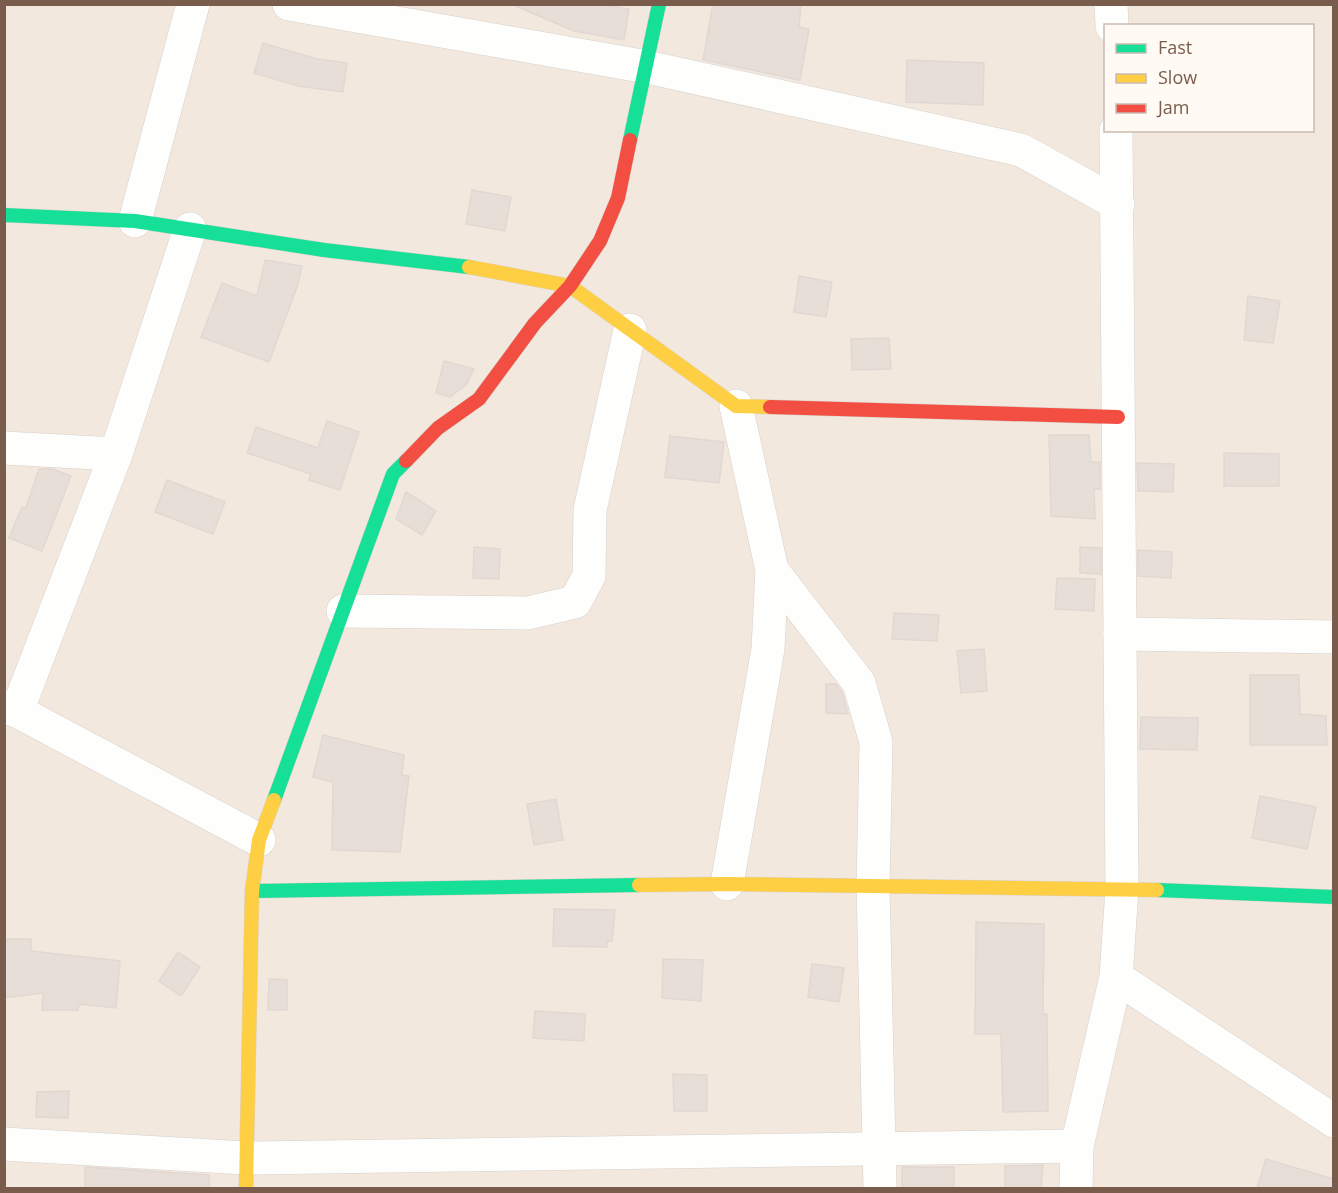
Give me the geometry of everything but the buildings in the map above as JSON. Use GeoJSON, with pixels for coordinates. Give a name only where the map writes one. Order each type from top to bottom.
{"type":"FeatureCollection","features":[{"type":"Feature","properties":{"kind":"street"},"geometry":{"type":"LineString","coordinates":[[135,221],[193,4]]}},
{"type":"Feature","properties":{"kind":"street"},"geometry":{"type":"LineString","coordinates":[[289,4],[434,17],[1021,150],[1119,204]]}},
{"type":"Feature","properties":{"kind":"street"},"geometry":{"type":"LineString","coordinates":[[246,1173],[252,891],[259,840],[393,474],[438,428],[479,399],[535,322],[570,286],[600,241],[618,198],[659,4]]}},
{"type":"Feature","properties":{"kind":"street"},"geometry":{"type":"LineString","coordinates":[[1111,4],[1112,24]]}},
{"type":"Feature","properties":{"kind":"street"},"geometry":{"type":"LineString","coordinates":[[1076,1188],[1077,1146],[1116,976],[1122,889],[1118,417],[1119,204],[1116,132]]}},
{"type":"Feature","properties":{"kind":"street"},"geometry":{"type":"LineString","coordinates":[[4,215],[135,221],[324,250],[465,266],[570,286],[736,406],[1118,417]]}},
{"type":"Feature","properties":{"kind":"street"},"geometry":{"type":"LineString","coordinates":[[190,229],[116,454],[11,709],[259,840]]}},
{"type":"Feature","properties":{"kind":"street"},"geometry":{"type":"LineString","coordinates":[[343,611],[528,613],[575,602],[589,576],[590,510],[630,330]]}},
{"type":"Feature","properties":{"kind":"street"},"geometry":{"type":"LineString","coordinates":[[727,884],[768,649],[772,570],[736,406]]}},
{"type":"Feature","properties":{"kind":"street"},"geometry":{"type":"LineString","coordinates":[[4,448],[116,454]]}},
{"type":"Feature","properties":{"kind":"street"},"geometry":{"type":"LineString","coordinates":[[772,570],[859,683],[876,742],[873,886],[880,1188]]}},
{"type":"Feature","properties":{"kind":"street"},"geometry":{"type":"LineString","coordinates":[[1120,634],[1334,637]]}},
{"type":"Feature","properties":{"kind":"street"},"geometry":{"type":"LineString","coordinates":[[252,891],[727,884],[1122,889],[1334,897]]}},
{"type":"Feature","properties":{"kind":"street"},"geometry":{"type":"LineString","coordinates":[[1116,976],[1334,1121]]}},
{"type":"Feature","properties":{"kind":"street"},"geometry":{"type":"LineString","coordinates":[[4,1144],[246,1173],[879,1149],[1077,1146]]}},
{"type":"Feature","properties":{"kind":"shaded area"},"geometry":{"type":"Polygon","coordinates":[[[5,5],[1333,5],[1333,1188],[5,1188],[5,5]]]}},
{"type":"Feature","properties":{"kind":"traffic: fast"},"geometry":{"type":"LineString","coordinates":[[630,140],[659,4]]}},
{"type":"Feature","properties":{"kind":"traffic: fast"},"geometry":{"type":"LineString","coordinates":[[4,215],[135,221],[324,250],[469,267]]}},
{"type":"Feature","properties":{"kind":"traffic: fast"},"geometry":{"type":"LineString","coordinates":[[274,800],[393,474],[406,461]]}},
{"type":"Feature","properties":{"kind":"traffic: fast"},"geometry":{"type":"LineString","coordinates":[[252,891],[639,885]]}},
{"type":"Feature","properties":{"kind":"traffic: fast"},"geometry":{"type":"LineString","coordinates":[[1157,890],[1334,897]]}},
{"type":"Feature","properties":{"kind":"traffic: slow"},"geometry":{"type":"LineString","coordinates":[[469,267],[570,286],[736,406],[770,407]]}},
{"type":"Feature","properties":{"kind":"traffic: slow"},"geometry":{"type":"LineString","coordinates":[[246,1188],[252,891],[259,840],[274,800]]}},
{"type":"Feature","properties":{"kind":"traffic: slow"},"geometry":{"type":"LineString","coordinates":[[639,885],[727,884],[1157,890]]}},
{"type":"Feature","properties":{"kind":"traffic: jam"},"geometry":{"type":"LineString","coordinates":[[406,461],[438,428],[479,399],[535,323],[570,286],[600,241],[618,198],[630,140]]}},
{"type":"Feature","properties":{"kind":"traffic: jam"},"geometry":{"type":"LineString","coordinates":[[770,407],[1118,417]]}}]}
